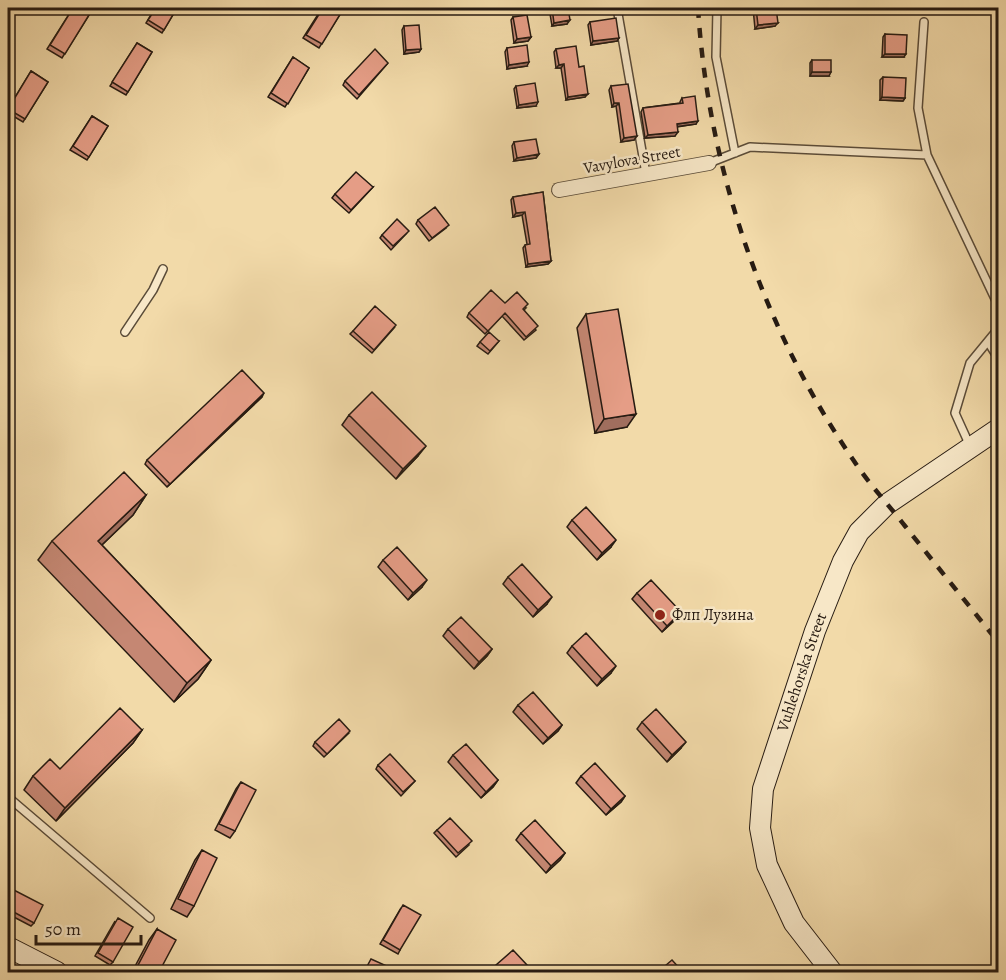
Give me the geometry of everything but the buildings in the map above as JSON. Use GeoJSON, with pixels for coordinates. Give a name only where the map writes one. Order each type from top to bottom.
{"type":"FeatureCollection","features":[{"type":"Feature","properties":{"kind":"main road","name":"Vuhlehorska Street"},"geometry":{"type":"LineString","coordinates":[[832,972],[794,923],[767,865],[760,828],[763,789],[815,631],[843,561],[859,532],[887,504],[999,429]]}},
{"type":"Feature","properties":{"kind":"main road"},"geometry":{"type":"LineString","coordinates":[[8,947],[57,972]]}},
{"type":"Feature","properties":{"kind":"street","name":"Vavylova Street"},"geometry":{"type":"LineString","coordinates":[[560,190],[710,163]]}},
{"type":"Feature","properties":{"kind":"lane"},"geometry":{"type":"LineString","coordinates":[[617,8],[646,174]]}},
{"type":"Feature","properties":{"kind":"lane"},"geometry":{"type":"LineString","coordinates":[[717,8],[716,57],[735,153]]}},
{"type":"Feature","properties":{"kind":"lane"},"geometry":{"type":"LineString","coordinates":[[924,22],[918,108],[927,155],[999,305]]}},
{"type":"Feature","properties":{"kind":"lane"},"geometry":{"type":"LineString","coordinates":[[710,163],[750,147],[927,155]]}},
{"type":"Feature","properties":{"kind":"lane"},"geometry":{"type":"LineString","coordinates":[[124,332],[153,290],[162,269]]}},
{"type":"Feature","properties":{"kind":"lane"},"geometry":{"type":"LineString","coordinates":[[971,448],[955,413],[970,363],[999,329]]}},
{"type":"Feature","properties":{"kind":"lane"},"geometry":{"type":"LineString","coordinates":[[988,342],[999,358]]}},
{"type":"Feature","properties":{"kind":"lane"},"geometry":{"type":"LineString","coordinates":[[8,797],[150,918]]}},
{"type":"Feature","properties":{"kind":"railway"},"geometry":{"type":"LineString","coordinates":[[698,8],[704,68],[714,128],[728,187],[767,302],[793,357],[822,410],[872,486],[998,642]]}},
{"type":"Feature","properties":{"kind":"place","name":"Флп Лузина"},"geometry":{"type":"Point","coordinates":[660,615]}}]}
